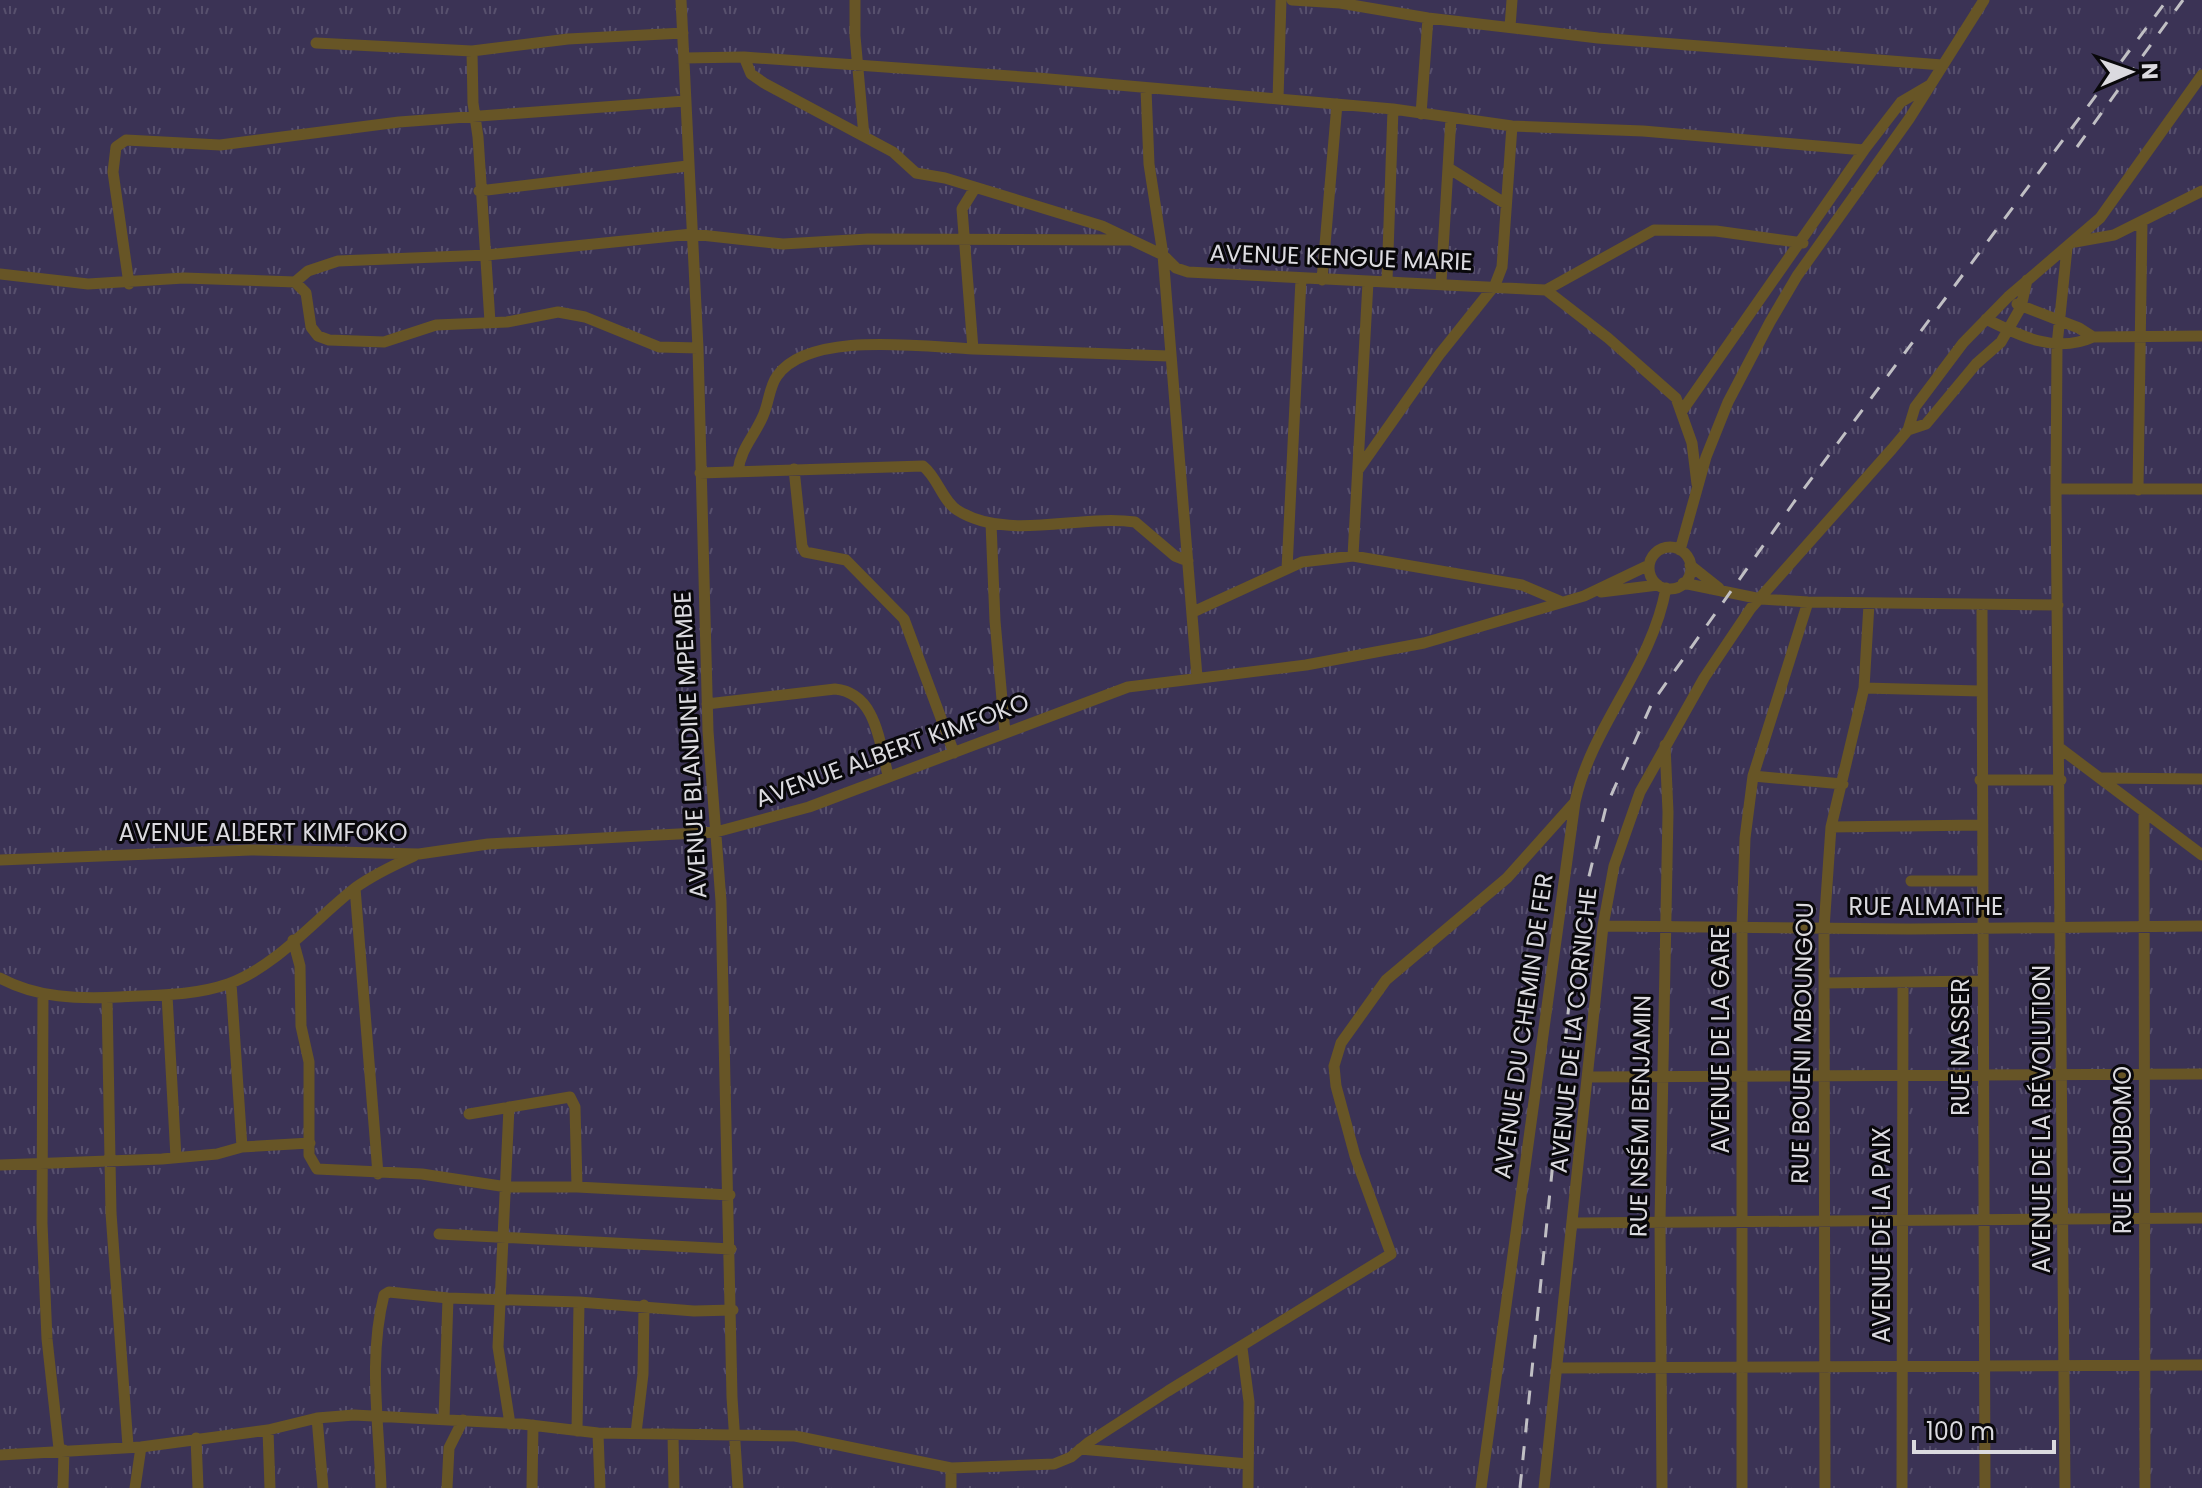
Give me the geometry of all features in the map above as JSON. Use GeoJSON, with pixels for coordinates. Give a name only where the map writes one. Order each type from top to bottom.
{"type":"FeatureCollection","features":[{"type":"Feature","properties":{"kind":"street","name":"AVENUE BLANDINE MPEMBE"},"geometry":{"type":"LineString","coordinates":[[681,0],[698,348],[707,704],[716,832],[738,1488]]}},
{"type":"Feature","properties":{"kind":"street"},"geometry":{"type":"LineString","coordinates":[[855,0],[864,136]]}},
{"type":"Feature","properties":{"kind":"street"},"geometry":{"type":"LineString","coordinates":[[1278,99],[1281,0]]}},
{"type":"Feature","properties":{"kind":"street"},"geometry":{"type":"LineString","coordinates":[[1292,0],[1340,3],[1428,18],[1510,27],[1942,65]]}},
{"type":"Feature","properties":{"kind":"street"},"geometry":{"type":"LineString","coordinates":[[1510,27],[1512,0]]}},
{"type":"Feature","properties":{"kind":"street"},"geometry":{"type":"LineString","coordinates":[[1680,550],[1697,484],[1728,402],[1770,322],[1797,276],[1930,85],[1984,0]]}},
{"type":"Feature","properties":{"kind":"street"},"geometry":{"type":"LineString","coordinates":[[1421,114],[1428,18]]}},
{"type":"Feature","properties":{"kind":"street"},"geometry":{"type":"LineString","coordinates":[[316,43],[472,51],[553,40],[683,33]]}},
{"type":"Feature","properties":{"kind":"street"},"geometry":{"type":"LineString","coordinates":[[472,51],[490,322]]}},
{"type":"Feature","properties":{"kind":"street"},"geometry":{"type":"LineString","coordinates":[[684,58],[744,57],[1393,109],[1512,126],[1643,131],[1864,150]]}},
{"type":"Feature","properties":{"kind":"street","name":"AVENUE KENGUE MARIE"},"geometry":{"type":"LineString","coordinates":[[744,57],[751,74],[764,83],[893,152],[916,173],[1037,204],[1132,240],[1163,255],[1176,268],[1199,274],[1495,285],[1546,290]]}},
{"type":"Feature","properties":{"kind":"street","name":"AVENUE DE LA CORNICHE"},"geometry":{"type":"LineString","coordinates":[[1544,1488],[1575,1223],[1603,926],[1614,866],[1626,827],[1665,745],[1730,637],[1908,430],[1915,407],[1963,343],[2008,297],[2100,218],[2202,75]]}},
{"type":"Feature","properties":{"kind":"street"},"geometry":{"type":"LineString","coordinates":[[1682,411],[1803,243],[1864,150],[1901,102],[1930,85]]}},
{"type":"Feature","properties":{"kind":"street"},"geometry":{"type":"LineString","coordinates":[[1146,89],[1149,164],[1163,255],[1168,356],[1197,677]]}},
{"type":"Feature","properties":{"kind":"street"},"geometry":{"type":"LineString","coordinates":[[129,284],[113,172],[115,153],[121,142],[140,138],[177,144],[220,145],[399,122],[685,101]]}},
{"type":"Feature","properties":{"kind":"street"},"geometry":{"type":"LineString","coordinates":[[1322,280],[1337,104]]}},
{"type":"Feature","properties":{"kind":"street"},"geometry":{"type":"LineString","coordinates":[[1387,281],[1393,109]]}},
{"type":"Feature","properties":{"kind":"street"},"geometry":{"type":"LineString","coordinates":[[1441,283],[1451,118]]}},
{"type":"Feature","properties":{"kind":"street"},"geometry":{"type":"LineString","coordinates":[[1358,470],[1439,355],[1495,285],[1502,267],[1512,126]]}},
{"type":"Feature","properties":{"kind":"street"},"geometry":{"type":"LineString","coordinates":[[479,191],[687,166]]}},
{"type":"Feature","properties":{"kind":"street"},"geometry":{"type":"LineString","coordinates":[[1450,169],[1506,204]]}},
{"type":"Feature","properties":{"kind":"street"},"geometry":{"type":"LineString","coordinates":[[973,349],[967,241],[962,209],[975,188]]}},
{"type":"Feature","properties":{"kind":"street"},"geometry":{"type":"LineString","coordinates":[[2071,245],[2102,240],[2202,191]]}},
{"type":"Feature","properties":{"kind":"street"},"geometry":{"type":"LineString","coordinates":[[2138,490],[2142,221]]}},
{"type":"Feature","properties":{"kind":"street"},"geometry":{"type":"LineString","coordinates":[[1697,484],[1692,443],[1682,411],[1665,386],[1546,290],[1654,230],[1716,231],[1803,243]]}},
{"type":"Feature","properties":{"kind":"street"},"geometry":{"type":"LineString","coordinates":[[0,274],[54,282],[129,284],[184,278],[295,282],[308,271],[338,261],[487,255],[692,234],[783,244],[868,239],[1132,240]]}},
{"type":"Feature","properties":{"kind":"street","name":"AVENUE DE LA RÉVOLUTION"},"geometry":{"type":"LineString","coordinates":[[2065,1488],[2061,749],[2056,489],[2057,345],[2071,245]]}},
{"type":"Feature","properties":{"kind":"street"},"geometry":{"type":"LineString","coordinates":[[1287,569],[1301,279]]}},
{"type":"Feature","properties":{"kind":"street","name":"AVENUE DE LA CORNICHE"},"geometry":{"type":"LineString","coordinates":[[1908,430],[1926,424],[2009,331],[2021,307],[2027,280]]}},
{"type":"Feature","properties":{"kind":"street"},"geometry":{"type":"LineString","coordinates":[[295,282],[306,293],[311,327],[318,336],[329,340],[384,342],[421,327],[571,313],[646,344],[698,348]]}},
{"type":"Feature","properties":{"kind":"street"},"geometry":{"type":"LineString","coordinates":[[1353,556],[1368,282]]}},
{"type":"Feature","properties":{"kind":"street"},"geometry":{"type":"LineString","coordinates":[[2008,297],[2021,307],[2093,337]]}},
{"type":"Feature","properties":{"kind":"street"},"geometry":{"type":"LineString","coordinates":[[1986,319],[2009,331],[2057,345],[2076,344],[2093,337],[2202,336]]}},
{"type":"Feature","properties":{"kind":"street"},"geometry":{"type":"LineString","coordinates":[[738,471],[744,446],[761,421],[778,374],[797,359],[823,349],[868,345],[1168,356]]}},
{"type":"Feature","properties":{"kind":"street"},"geometry":{"type":"LineString","coordinates":[[700,473],[923,466],[935,477],[951,505],[991,523],[1135,522],[1175,556],[1188,561]]}},
{"type":"Feature","properties":{"kind":"street"},"geometry":{"type":"LineString","coordinates":[[794,469],[805,552],[846,560],[904,619],[954,753]]}},
{"type":"Feature","properties":{"kind":"street"},"geometry":{"type":"LineString","coordinates":[[2056,489],[2202,489]]}},
{"type":"Feature","properties":{"kind":"street"},"geometry":{"type":"LineString","coordinates":[[991,523],[995,621],[1005,733]]}},
{"type":"Feature","properties":{"kind":"street"},"geometry":{"type":"LineString","coordinates":[[1722,591],[1690,565],[1680,550],[1669,547],[1658,551],[1649,565],[1651,577],[1662,587],[1683,583],[1722,591],[1761,599],[1869,604],[2058,605]]}},
{"type":"Feature","properties":{"kind":"street"},"geometry":{"type":"LineString","coordinates":[[1193,612],[1287,569],[1316,559],[1353,556],[1522,585],[1562,602]]}},
{"type":"Feature","properties":{"kind":"street","name":"AVENUE ALBERT KIMFOKO"},"geometry":{"type":"LineString","coordinates":[[0,860],[251,850],[419,854],[488,844],[716,832],[772,819],[1128,687],[1306,665],[1424,643],[1592,593],[1649,565]]}},
{"type":"Feature","properties":{"kind":"street"},"geometry":{"type":"LineString","coordinates":[[1683,583],[1690,565]]}},
{"type":"Feature","properties":{"kind":"street","name":"AVENUE ALBERT KIMFOKO"},"geometry":{"type":"LineString","coordinates":[[1592,593],[1662,587]]}},
{"type":"Feature","properties":{"kind":"street","name":"AVENUE DU CHEMIN DE FER"},"geometry":{"type":"LineString","coordinates":[[1481,1488],[1575,802],[1585,768],[1628,690],[1657,626],[1662,587]]}},
{"type":"Feature","properties":{"kind":"street","name":"AVENUE DE LA GARE"},"geometry":{"type":"LineString","coordinates":[[1742,1488],[1742,926],[1745,838],[1753,776],[1808,602]]}},
{"type":"Feature","properties":{"kind":"street","name":"RUE BOUENI MBOUNGOU"},"geometry":{"type":"LineString","coordinates":[[1825,1488],[1824,928],[1831,827],[1864,688],[1869,604]]}},
{"type":"Feature","properties":{"kind":"street","name":"RUE NASSER"},"geometry":{"type":"LineString","coordinates":[[1982,606],[1980,825],[1985,1488]]}},
{"type":"Feature","properties":{"kind":"street"},"geometry":{"type":"LineString","coordinates":[[1864,688],[1980,691]]}},
{"type":"Feature","properties":{"kind":"street"},"geometry":{"type":"LineString","coordinates":[[707,704],[835,689],[851,691],[859,697],[875,725],[888,775]]}},
{"type":"Feature","properties":{"kind":"street","name":"RUE NSÉMI BENJAMIN"},"geometry":{"type":"LineString","coordinates":[[1662,1488],[1660,1221],[1663,926],[1668,812],[1665,745]]}},
{"type":"Feature","properties":{"kind":"street"},"geometry":{"type":"LineString","coordinates":[[2061,749],[2202,855]]}},
{"type":"Feature","properties":{"kind":"street"},"geometry":{"type":"LineString","coordinates":[[1753,776],[1843,784]]}},
{"type":"Feature","properties":{"kind":"street"},"geometry":{"type":"LineString","coordinates":[[2103,778],[2202,779]]}},
{"type":"Feature","properties":{"kind":"street"},"geometry":{"type":"LineString","coordinates":[[1980,780],[2061,780]]}},
{"type":"Feature","properties":{"kind":"street"},"geometry":{"type":"LineString","coordinates":[[0,1455],[141,1447],[268,1430],[317,1418],[377,1416],[533,1425],[598,1433],[800,1436],[951,1468],[1054,1464],[1071,1457],[1391,1254],[1355,1156],[1336,1086],[1334,1066],[1341,1043],[1386,980],[1507,878],[1575,802]]}},
{"type":"Feature","properties":{"kind":"street","name":"RUE LOUBOMO"},"geometry":{"type":"LineString","coordinates":[[2144,813],[2145,1488]]}},
{"type":"Feature","properties":{"kind":"street"},"geometry":{"type":"LineString","coordinates":[[1831,827],[1980,825]]}},
{"type":"Feature","properties":{"kind":"street"},"geometry":{"type":"LineString","coordinates":[[0,978],[17,987],[43,994],[107,998],[167,995],[231,983],[293,940],[355,888],[419,854]]}},
{"type":"Feature","properties":{"kind":"street"},"geometry":{"type":"LineString","coordinates":[[1911,881],[1981,881]]}},
{"type":"Feature","properties":{"kind":"street"},"geometry":{"type":"LineString","coordinates":[[355,888],[378,1174]]}},
{"type":"Feature","properties":{"kind":"street","name":"RUE ALMATHE"},"geometry":{"type":"LineString","coordinates":[[1603,926],[2202,926]]}},
{"type":"Feature","properties":{"kind":"street"},"geometry":{"type":"LineString","coordinates":[[293,940],[300,966],[301,1026],[309,1062],[311,1161],[320,1171],[422,1174],[507,1187],[577,1187],[730,1195]]}},
{"type":"Feature","properties":{"kind":"street"},"geometry":{"type":"LineString","coordinates":[[1824,983],[1981,981]]}},
{"type":"Feature","properties":{"kind":"street","name":"AVENUE DE LA PAIX"},"geometry":{"type":"LineString","coordinates":[[1902,1488],[1903,982]]}},
{"type":"Feature","properties":{"kind":"street"},"geometry":{"type":"LineString","coordinates":[[231,983],[242,1147]]}},
{"type":"Feature","properties":{"kind":"street"},"geometry":{"type":"LineString","coordinates":[[43,994],[47,1339],[63,1488]]}},
{"type":"Feature","properties":{"kind":"street"},"geometry":{"type":"LineString","coordinates":[[167,995],[176,1158]]}},
{"type":"Feature","properties":{"kind":"street"},"geometry":{"type":"LineString","coordinates":[[107,998],[109,1162],[128,1446]]}},
{"type":"Feature","properties":{"kind":"street"},"geometry":{"type":"LineString","coordinates":[[1589,1077],[2202,1074]]}},
{"type":"Feature","properties":{"kind":"street"},"geometry":{"type":"LineString","coordinates":[[469,1114],[559,1097],[573,1099],[577,1187]]}},
{"type":"Feature","properties":{"kind":"street"},"geometry":{"type":"LineString","coordinates":[[509,1107],[500,1291],[503,1299],[498,1316],[498,1347],[510,1424]]}},
{"type":"Feature","properties":{"kind":"street"},"geometry":{"type":"LineString","coordinates":[[0,1165],[176,1158],[217,1154],[242,1147],[310,1143]]}},
{"type":"Feature","properties":{"kind":"street"},"geometry":{"type":"LineString","coordinates":[[1575,1223],[2202,1218]]}},
{"type":"Feature","properties":{"kind":"street"},"geometry":{"type":"LineString","coordinates":[[439,1234],[731,1249]]}},
{"type":"Feature","properties":{"kind":"street"},"geometry":{"type":"LineString","coordinates":[[381,1488],[376,1352],[384,1295],[406,1291],[448,1298],[644,1305],[694,1311],[733,1310]]}},
{"type":"Feature","properties":{"kind":"street"},"geometry":{"type":"LineString","coordinates":[[444,1419],[448,1298]]}},
{"type":"Feature","properties":{"kind":"street"},"geometry":{"type":"LineString","coordinates":[[577,1431],[579,1302]]}},
{"type":"Feature","properties":{"kind":"street"},"geometry":{"type":"LineString","coordinates":[[636,1433],[643,1374],[644,1305]]}},
{"type":"Feature","properties":{"kind":"street"},"geometry":{"type":"LineString","coordinates":[[1242,1348],[1249,1402],[1248,1488]]}},
{"type":"Feature","properties":{"kind":"street"},"geometry":{"type":"LineString","coordinates":[[1558,1368],[1903,1364],[1986,1369],[2202,1365]]}},
{"type":"Feature","properties":{"kind":"street"},"geometry":{"type":"LineString","coordinates":[[317,1418],[323,1488]]}},
{"type":"Feature","properties":{"kind":"street"},"geometry":{"type":"LineString","coordinates":[[447,1488],[449,1448],[463,1420]]}},
{"type":"Feature","properties":{"kind":"street"},"geometry":{"type":"LineString","coordinates":[[532,1488],[533,1425]]}},
{"type":"Feature","properties":{"kind":"street"},"geometry":{"type":"LineString","coordinates":[[268,1430],[270,1488]]}},
{"type":"Feature","properties":{"kind":"street"},"geometry":{"type":"LineString","coordinates":[[598,1433],[600,1488]]}},
{"type":"Feature","properties":{"kind":"street"},"geometry":{"type":"LineString","coordinates":[[673,1434],[674,1488]]}},
{"type":"Feature","properties":{"kind":"street"},"geometry":{"type":"LineString","coordinates":[[196,1438],[198,1488]]}},
{"type":"Feature","properties":{"kind":"street"},"geometry":{"type":"LineString","coordinates":[[135,1488],[141,1447]]}},
{"type":"Feature","properties":{"kind":"street"},"geometry":{"type":"LineString","coordinates":[[1080,1449],[1248,1464]]}},
{"type":"Feature","properties":{"kind":"street"},"geometry":{"type":"LineString","coordinates":[[951,1468],[951,1488]]}},
{"type":"Feature","properties":{"kind":"green space"},"geometry":{"type":"Polygon","coordinates":[[[0,0],[2202,0],[2202,1488],[0,1488],[0,0]]]}},
{"type":"Feature","properties":{"kind":"railway"},"geometry":{"type":"LineString","coordinates":[[1520,1488],[1577,925],[1606,807],[1652,703],[1794,502],[2167,0]]}},
{"type":"Feature","properties":{"kind":"railway"},"geometry":{"type":"LineString","coordinates":[[2077,147],[2183,0]]}}]}
